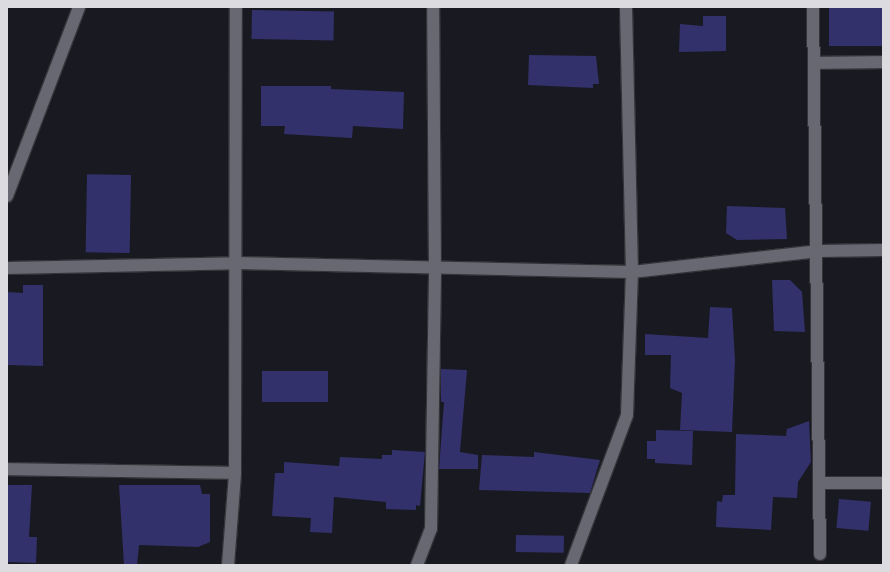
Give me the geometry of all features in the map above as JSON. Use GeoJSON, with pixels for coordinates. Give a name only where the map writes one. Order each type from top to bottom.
{"type":"FeatureCollection","features":[{"type":"Feature","properties":{"kind":"street"},"geometry":{"type":"LineString","coordinates":[[7,196],[80,7]]}},
{"type":"Feature","properties":{"kind":"street"},"geometry":{"type":"LineString","coordinates":[[228,565],[235,473],[237,263],[236,7]]}},
{"type":"Feature","properties":{"kind":"street"},"geometry":{"type":"LineString","coordinates":[[417,565],[431,529],[435,270],[434,7]]}},
{"type":"Feature","properties":{"kind":"street"},"geometry":{"type":"LineString","coordinates":[[571,565],[627,415],[632,272],[626,7]]}},
{"type":"Feature","properties":{"kind":"street"},"geometry":{"type":"LineString","coordinates":[[813,7],[819,251],[820,554]]}},
{"type":"Feature","properties":{"kind":"street"},"geometry":{"type":"LineString","coordinates":[[814,63],[883,62]]}},
{"type":"Feature","properties":{"kind":"street"},"geometry":{"type":"LineString","coordinates":[[7,268],[237,263],[435,270],[632,272],[819,251],[883,250]]}},
{"type":"Feature","properties":{"kind":"street"},"geometry":{"type":"LineString","coordinates":[[7,469],[235,473]]}},
{"type":"Feature","properties":{"kind":"street"},"geometry":{"type":"LineString","coordinates":[[819,483],[883,483]]}},
{"type":"Feature","properties":{"kind":"building"},"geometry":{"type":"Polygon","coordinates":[[[829,7],[883,7],[883,46],[829,46],[829,7]]]}},
{"type":"Feature","properties":{"kind":"building"},"geometry":{"type":"Polygon","coordinates":[[[252,10],[334,11],[333,40],[251,39],[252,10]]]}},
{"type":"Feature","properties":{"kind":"building"},"geometry":{"type":"Polygon","coordinates":[[[703,16],[726,16],[726,51],[679,52],[680,24],[703,26],[703,16]]]}},
{"type":"Feature","properties":{"kind":"building"},"geometry":{"type":"Polygon","coordinates":[[[529,55],[596,56],[599,84],[593,84],[593,88],[528,85],[529,55]]]}},
{"type":"Feature","properties":{"kind":"building"},"geometry":{"type":"Polygon","coordinates":[[[261,86],[331,86],[331,89],[404,92],[403,129],[353,126],[352,138],[284,134],[285,126],[261,126],[261,86]]]}},
{"type":"Feature","properties":{"kind":"building"},"geometry":{"type":"Polygon","coordinates":[[[87,174],[131,175],[130,253],[86,252],[87,174]]]}},
{"type":"Feature","properties":{"kind":"building"},"geometry":{"type":"Polygon","coordinates":[[[727,206],[785,208],[787,239],[737,240],[726,233],[727,206]]]}},
{"type":"Feature","properties":{"kind":"building"},"geometry":{"type":"Polygon","coordinates":[[[772,280],[790,280],[802,292],[805,332],[774,331],[772,280]]]}},
{"type":"Feature","properties":{"kind":"building"},"geometry":{"type":"Polygon","coordinates":[[[23,285],[43,285],[43,366],[7,365],[7,292],[23,293],[23,285]]]}},
{"type":"Feature","properties":{"kind":"building"},"geometry":{"type":"Polygon","coordinates":[[[710,307],[732,308],[735,360],[732,432],[680,430],[682,393],[670,388],[671,355],[645,355],[645,334],[708,338],[710,307]]]}},
{"type":"Feature","properties":{"kind":"building"},"geometry":{"type":"Polygon","coordinates":[[[441,369],[467,370],[460,452],[478,455],[478,469],[439,469],[444,402],[441,402],[441,369]]]}},
{"type":"Feature","properties":{"kind":"building"},"geometry":{"type":"Polygon","coordinates":[[[262,371],[328,371],[328,402],[262,402],[262,371]]]}},
{"type":"Feature","properties":{"kind":"building"},"geometry":{"type":"Polygon","coordinates":[[[809,421],[811,462],[798,482],[797,498],[773,497],[771,530],[716,527],[717,501],[722,502],[723,495],[735,495],[736,434],[786,436],[787,429],[809,421]]]}},
{"type":"Feature","properties":{"kind":"building"},"geometry":{"type":"Polygon","coordinates":[[[656,430],[693,431],[692,465],[655,463],[655,459],[647,459],[647,441],[656,441],[656,430]]]}},
{"type":"Feature","properties":{"kind":"building"},"geometry":{"type":"Polygon","coordinates":[[[392,450],[425,452],[420,506],[416,505],[416,510],[386,509],[386,502],[334,497],[332,533],[310,532],[311,518],[272,516],[275,473],[284,473],[284,462],[339,466],[340,457],[382,459],[382,455],[392,455],[392,450]]]}},
{"type":"Feature","properties":{"kind":"building"},"geometry":{"type":"Polygon","coordinates":[[[534,452],[600,460],[590,493],[479,490],[482,455],[534,457],[534,452]]]}},
{"type":"Feature","properties":{"kind":"building"},"geometry":{"type":"Polygon","coordinates":[[[7,485],[32,485],[29,537],[37,537],[36,563],[7,562],[7,485]]]}},
{"type":"Feature","properties":{"kind":"building"},"geometry":{"type":"Polygon","coordinates":[[[119,485],[200,485],[202,494],[210,494],[210,542],[198,547],[139,545],[137,565],[124,565],[119,485]]]}},
{"type":"Feature","properties":{"kind":"building"},"geometry":{"type":"Polygon","coordinates":[[[839,499],[871,502],[868,531],[836,528],[839,499]]]}},
{"type":"Feature","properties":{"kind":"building"},"geometry":{"type":"Polygon","coordinates":[[[516,535],[564,536],[564,553],[516,552],[516,535]]]}}]}
